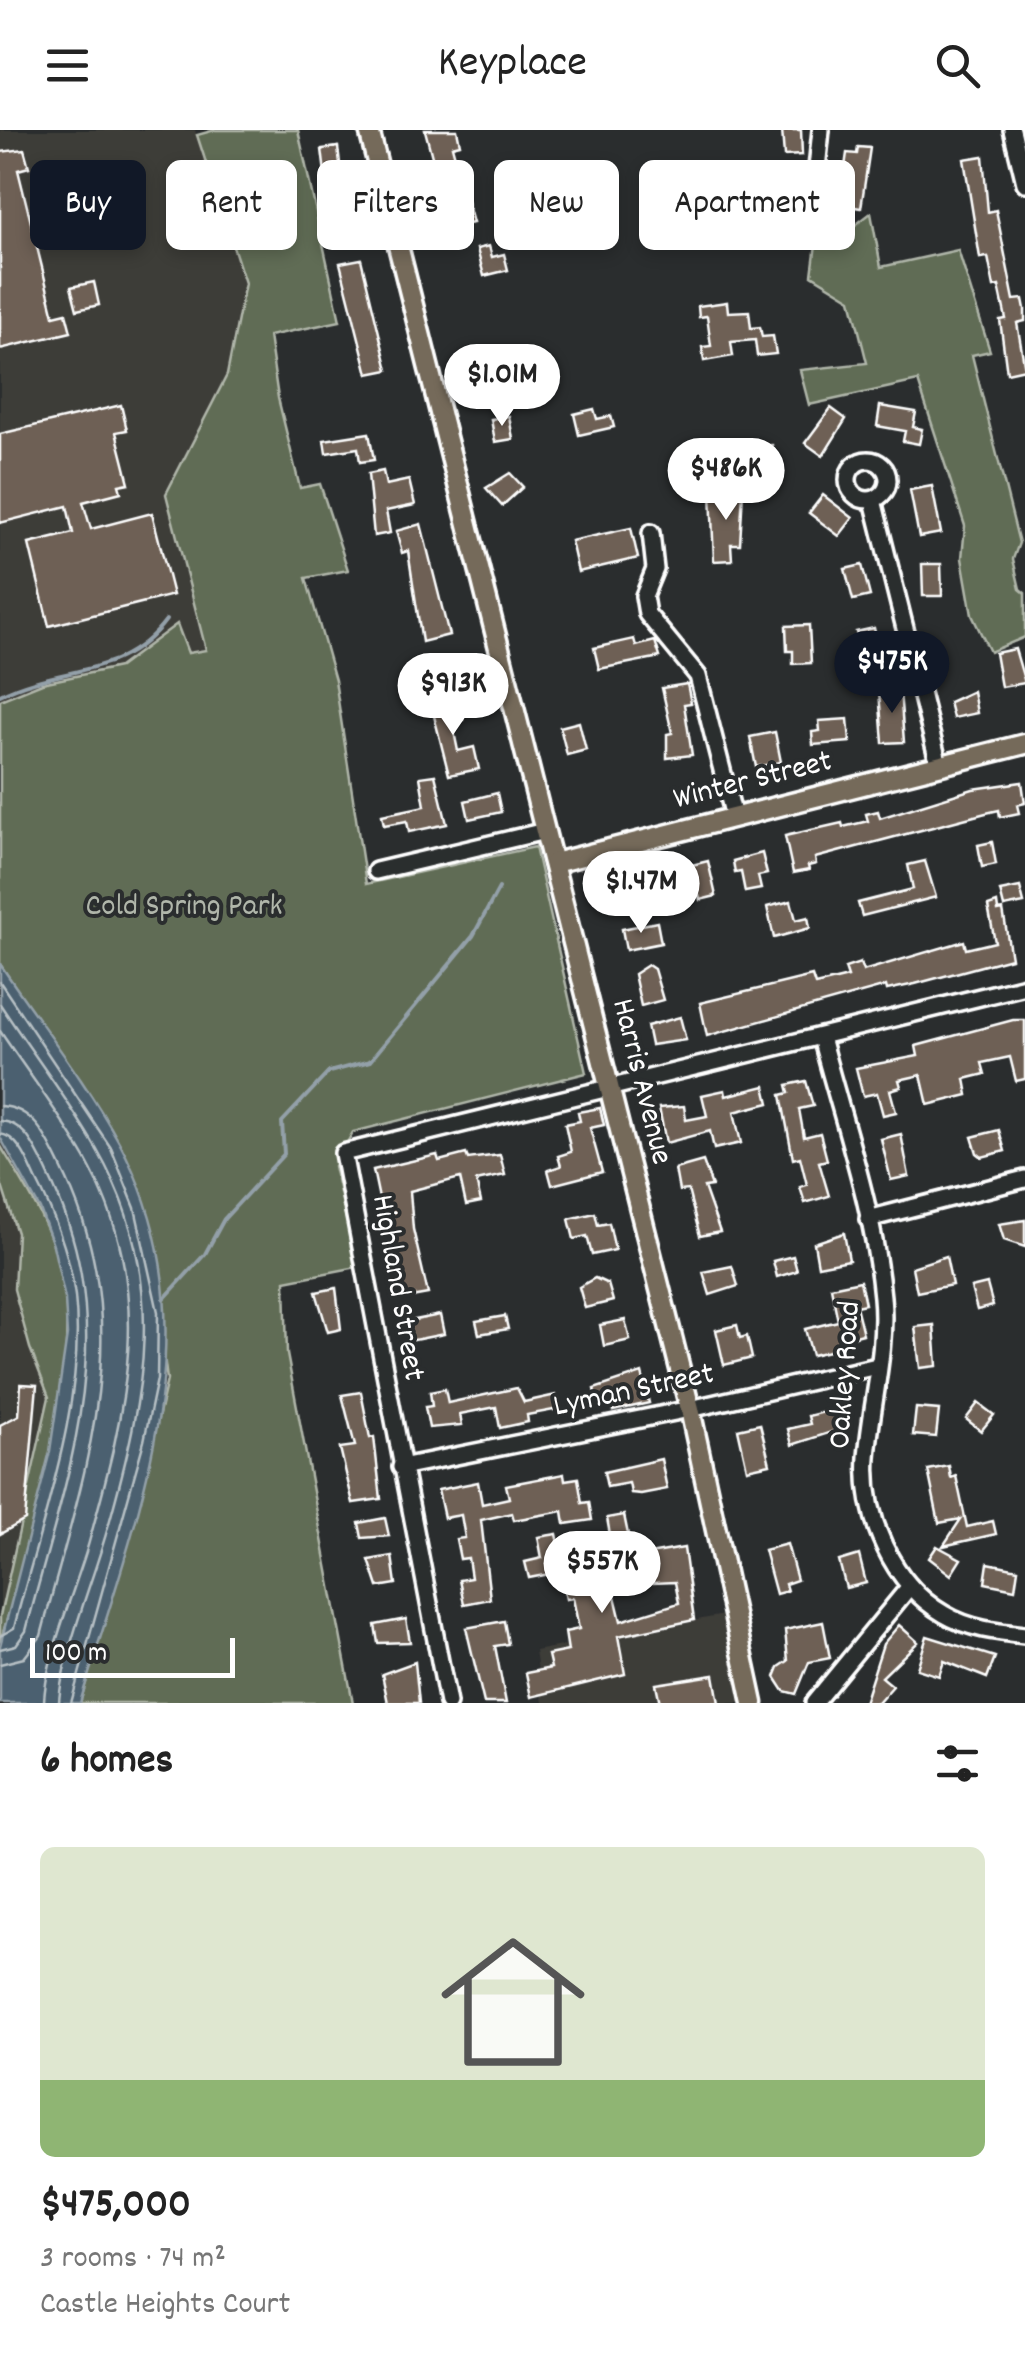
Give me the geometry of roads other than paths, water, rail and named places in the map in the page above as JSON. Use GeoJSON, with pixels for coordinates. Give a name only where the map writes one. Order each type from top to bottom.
{"type":"FeatureCollection","features":[{"type":"Feature","properties":{"kind":"main road","name":"Harris Avenue"},"geometry":{"type":"LineString","coordinates":[[369,130],[690,1410],[753,1703]]}},
{"type":"Feature","properties":{"kind":"main road","name":"Winter Street"},"geometry":{"type":"LineString","coordinates":[[554,862],[1025,744]]}},
{"type":"Feature","properties":{"kind":"street"},"geometry":{"type":"LineString","coordinates":[[818,160],[821,130]]}},
{"type":"Feature","properties":{"kind":"street"},"geometry":{"type":"LineString","coordinates":[[1012,130],[1025,183]]}},
{"type":"Feature","properties":{"kind":"street"},"geometry":{"type":"LineString","coordinates":[[873,500],[938,765]]}},
{"type":"Feature","properties":{"kind":"street"},"geometry":{"type":"LineString","coordinates":[[651,532],[655,569],[644,596],[647,614],[698,676],[714,723],[734,817]]}},
{"type":"Feature","properties":{"kind":"street"},"geometry":{"type":"LineString","coordinates":[[376,871],[545,831]]}},
{"type":"Feature","properties":{"kind":"street"},"geometry":{"type":"LineString","coordinates":[[610,1088],[1025,986]]}},
{"type":"Feature","properties":{"kind":"street","name":"Oakley Road"},"geometry":{"type":"LineString","coordinates":[[821,1037],[868,1219],[883,1300],[867,1462],[871,1505],[888,1555],[910,1586],[944,1614],[986,1631],[1025,1635]]}},
{"type":"Feature","properties":{"kind":"street","name":"Highland Street"},"geometry":{"type":"LineString","coordinates":[[448,1703],[343,1153],[610,1088]]}},
{"type":"Feature","properties":{"kind":"street"},"geometry":{"type":"LineString","coordinates":[[868,1219],[1025,1179]]}},
{"type":"Feature","properties":{"kind":"street","name":"Lyman Street"},"geometry":{"type":"LineString","coordinates":[[401,1468],[690,1410],[877,1366]]}},
{"type":"Feature","properties":{"kind":"street"},"geometry":{"type":"LineString","coordinates":[[814,1703],[910,1586]]}},
{"type":"Feature","properties":{"kind":"water"},"geometry":{"type":"Polygon","coordinates":[[[0,964],[119,1142],[148,1212],[163,1282],[165,1352],[158,1423],[143,1493],[80,1703],[0,1703],[0,1646],[50,1451],[67,1335],[65,1299],[53,1245],[40,1209],[0,1137],[0,964]]]}},
{"type":"Feature","properties":{"kind":"waterway"},"geometry":{"type":"LineString","coordinates":[[0,695],[130,653],[166,620]]}},
{"type":"Feature","properties":{"kind":"waterway"},"geometry":{"type":"LineString","coordinates":[[164,1299],[205,1254],[224,1219],[284,1154],[282,1122],[329,1072],[370,1061],[473,936],[499,888]]}},
{"type":"Feature","properties":{"kind":"park label","name":"Cold Spring Park"},"geometry":{"type":"Point","coordinates":[184,908]}}]}
